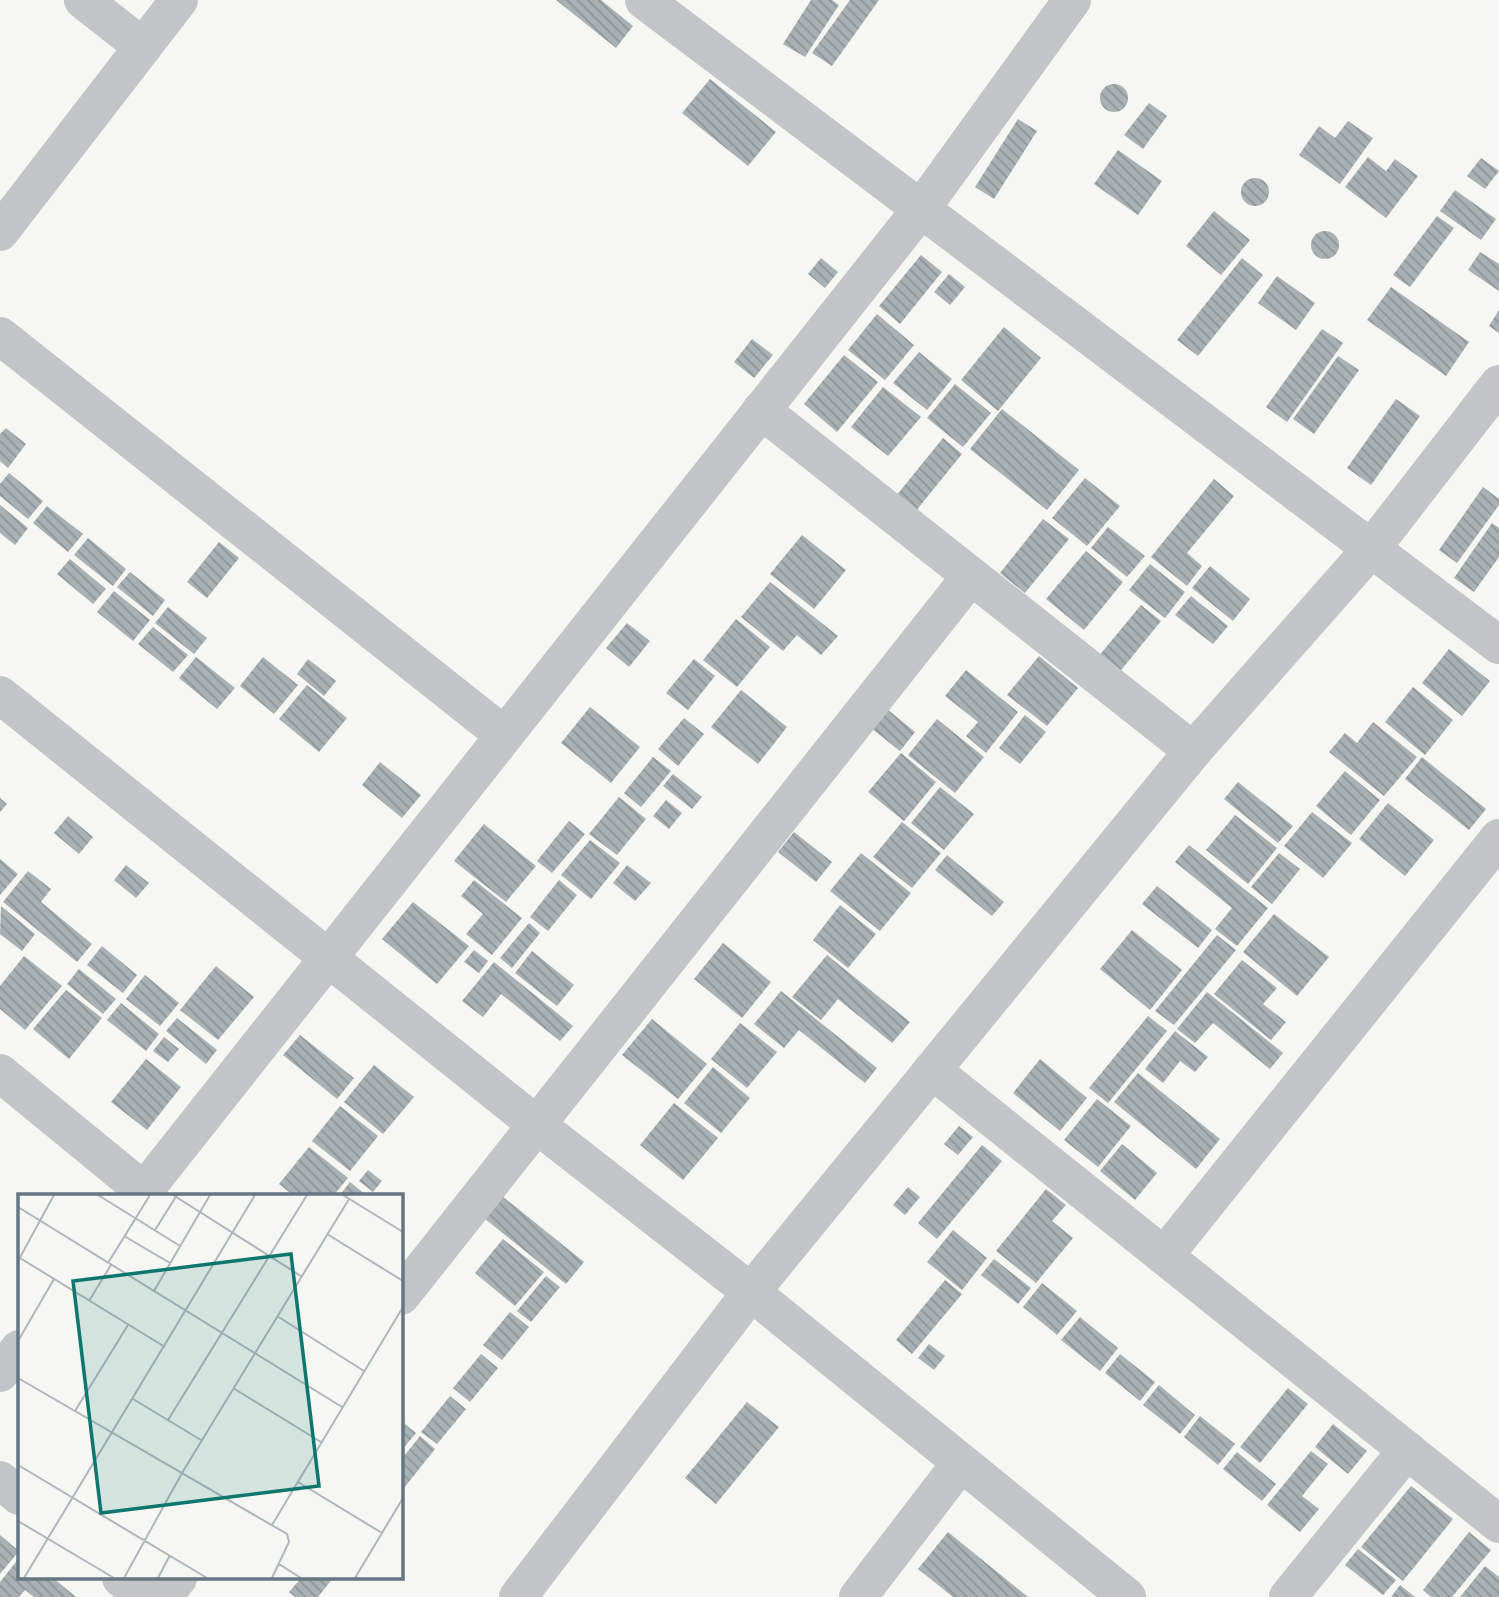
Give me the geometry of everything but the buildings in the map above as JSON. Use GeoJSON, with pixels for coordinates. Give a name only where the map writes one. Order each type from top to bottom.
{"type":"FeatureCollection","features":[{"type":"Feature","properties":{"kind":"street"},"geometry":{"type":"LineString","coordinates":[[83,0],[143,47]]}},
{"type":"Feature","properties":{"kind":"street"},"geometry":{"type":"LineString","coordinates":[[0,232],[179,0]]}},
{"type":"Feature","properties":{"kind":"street"},"geometry":{"type":"LineString","coordinates":[[644,0],[1499,645]]}},
{"type":"Feature","properties":{"kind":"street"},"geometry":{"type":"LineString","coordinates":[[0,1073],[141,1194],[920,209],[1072,0]]}},
{"type":"Feature","properties":{"kind":"street"},"geometry":{"type":"LineString","coordinates":[[0,336],[504,735]]}},
{"type":"Feature","properties":{"kind":"street"},"geometry":{"type":"LineString","coordinates":[[518,1597],[751,1292],[1193,751],[1371,549],[1499,384]]}},
{"type":"Feature","properties":{"kind":"street"},"geometry":{"type":"LineString","coordinates":[[761,410],[1193,751]]}},
{"type":"Feature","properties":{"kind":"street"},"geometry":{"type":"LineString","coordinates":[[402,1295],[971,576]]}},
{"type":"Feature","properties":{"kind":"street"},"geometry":{"type":"LineString","coordinates":[[0,695],[537,1125],[751,1292],[1127,1597]]}},
{"type":"Feature","properties":{"kind":"street"},"geometry":{"type":"LineString","coordinates":[[1164,1255],[1499,838]]}},
{"type":"Feature","properties":{"kind":"street"},"geometry":{"type":"LineString","coordinates":[[932,1070],[1499,1524]]}},
{"type":"Feature","properties":{"kind":"street"},"geometry":{"type":"LineString","coordinates":[[0,1373],[18,1350]]}},
{"type":"Feature","properties":{"kind":"street"},"geometry":{"type":"LineString","coordinates":[[1288,1597],[1407,1450]]}},
{"type":"Feature","properties":{"kind":"street"},"geometry":{"type":"LineString","coordinates":[[858,1597],[960,1464]]}},
{"type":"Feature","properties":{"kind":"street"},"geometry":{"type":"LineString","coordinates":[[0,1480],[18,1495]]}},
{"type":"Feature","properties":{"kind":"street"},"geometry":{"type":"LineString","coordinates":[[124,1580],[145,1597]]}},
{"type":"Feature","properties":{"kind":"street"},"geometry":{"type":"LineString","coordinates":[[163,1597],[176,1580]]}}]}
